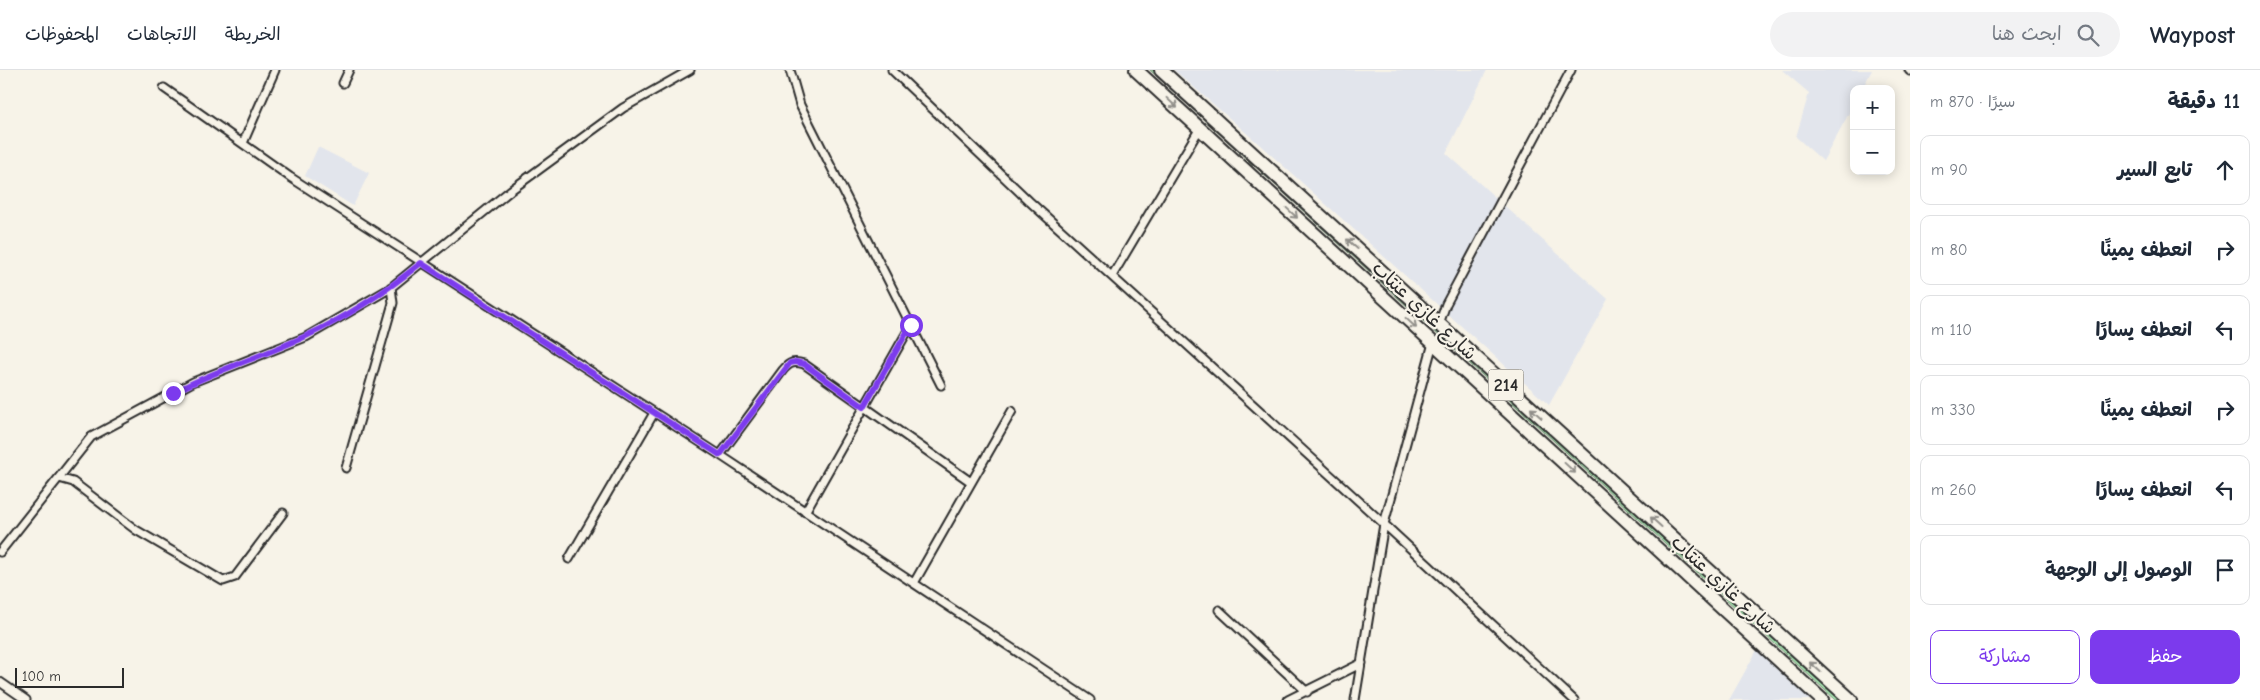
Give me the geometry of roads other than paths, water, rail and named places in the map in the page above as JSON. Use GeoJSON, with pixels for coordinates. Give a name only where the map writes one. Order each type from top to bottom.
{"type":"FeatureCollection","features":[{"type":"Feature","properties":{"kind":"highway","name":"شارع غازي عنتاب"},"geometry":{"type":"LineString","coordinates":[[1136,70],[1822,700]]}},
{"type":"Feature","properties":{"kind":"highway","name":"214"},"geometry":{"type":"LineString","coordinates":[[1162,70],[1851,700]]}},
{"type":"Feature","properties":{"kind":"street"},"geometry":{"type":"LineString","coordinates":[[242,143],[275,70]]}},
{"type":"Feature","properties":{"kind":"street"},"geometry":{"type":"LineString","coordinates":[[343,83],[349,70]]}},
{"type":"Feature","properties":{"kind":"street"},"geometry":{"type":"LineString","coordinates":[[0,552],[91,437],[193,382],[306,336],[391,287],[510,190],[623,108],[690,70]]}},
{"type":"Feature","properties":{"kind":"street"},"geometry":{"type":"LineString","coordinates":[[790,70],[800,105],[941,385]]}},
{"type":"Feature","properties":{"kind":"street"},"geometry":{"type":"LineString","coordinates":[[892,70],[1029,201],[1384,524],[1574,700]]}},
{"type":"Feature","properties":{"kind":"street"},"geometry":{"type":"LineString","coordinates":[[1439,324],[1446,304],[1571,70]]}},
{"type":"Feature","properties":{"kind":"street"},"geometry":{"type":"LineString","coordinates":[[164,88],[242,143],[421,263],[720,455],[1090,700]]}},
{"type":"Feature","properties":{"kind":"street"},"geometry":{"type":"LineString","coordinates":[[1112,276],[1200,128]]}},
{"type":"Feature","properties":{"kind":"street"},"geometry":{"type":"LineString","coordinates":[[346,468],[393,302],[391,287]]}},
{"type":"Feature","properties":{"kind":"street"},"geometry":{"type":"LineString","coordinates":[[805,512],[911,325]]}},
{"type":"Feature","properties":{"kind":"street"},"geometry":{"type":"LineString","coordinates":[[1355,700],[1384,524],[1434,343]]}},
{"type":"Feature","properties":{"kind":"street"},"geometry":{"type":"LineString","coordinates":[[720,455],[790,363],[796,362],[804,364],[971,482]]}},
{"type":"Feature","properties":{"kind":"street"},"geometry":{"type":"LineString","coordinates":[[914,583],[1012,411]]}},
{"type":"Feature","properties":{"kind":"street"},"geometry":{"type":"LineString","coordinates":[[569,559],[654,413]]}},
{"type":"Feature","properties":{"kind":"street"},"geometry":{"type":"LineString","coordinates":[[59,478],[73,482],[136,530],[223,581],[235,577],[283,513]]}},
{"type":"Feature","properties":{"kind":"street"},"geometry":{"type":"LineString","coordinates":[[1219,610],[1307,692]]}},
{"type":"Feature","properties":{"kind":"street"},"geometry":{"type":"LineString","coordinates":[[1288,700],[1362,663]]}},
{"type":"Feature","properties":{"kind":"street"},"geometry":{"type":"LineString","coordinates":[[0,682],[26,700]]}}]}
